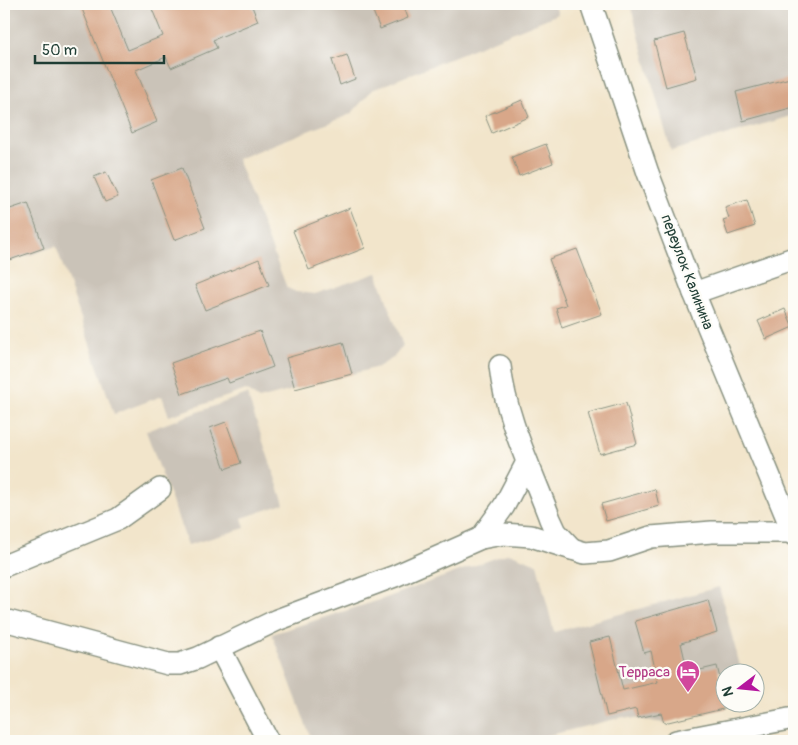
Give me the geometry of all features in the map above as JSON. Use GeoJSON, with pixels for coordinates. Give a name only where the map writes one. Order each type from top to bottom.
{"type":"FeatureCollection","features":[{"type":"Feature","properties":{"kind":"street","name":"переулок Калинина"},"geometry":{"type":"LineString","coordinates":[[591,4],[648,173],[694,293],[794,533]]}},
{"type":"Feature","properties":{"kind":"street"},"geometry":{"type":"LineString","coordinates":[[694,293],[794,258]]}},
{"type":"Feature","properties":{"kind":"street"},"geometry":{"type":"LineString","coordinates":[[500,366],[508,410],[527,462],[556,532],[572,549]]}},
{"type":"Feature","properties":{"kind":"street"},"geometry":{"type":"LineString","coordinates":[[481,538],[504,506],[527,462]]}},
{"type":"Feature","properties":{"kind":"street"},"geometry":{"type":"LineString","coordinates":[[4,566],[118,520],[160,490]]}},
{"type":"Feature","properties":{"kind":"street"},"geometry":{"type":"LineString","coordinates":[[4,620],[168,664],[180,664],[277,620],[395,576],[481,538],[502,534],[531,536],[585,553],[609,551],[651,537],[720,532],[794,533]]}},
{"type":"Feature","properties":{"kind":"street"},"geometry":{"type":"LineString","coordinates":[[219,647],[268,741]]}},
{"type":"Feature","properties":{"kind":"street"},"geometry":{"type":"LineString","coordinates":[[676,741],[794,718]]}},
{"type":"Feature","properties":{"kind":"shaded area"},"geometry":{"type":"Polygon","coordinates":[[[4,4],[554,4],[558,14],[372,90],[351,114],[237,159],[287,288],[296,292],[315,294],[377,273],[403,346],[393,358],[378,367],[259,399],[246,390],[169,416],[162,396],[114,414],[56,246],[4,264],[4,4]]]}},
{"type":"Feature","properties":{"kind":"shaded area"},"geometry":{"type":"Polygon","coordinates":[[[630,4],[794,4],[794,115],[671,151],[630,4]]]}},
{"type":"Feature","properties":{"kind":"shaded area"},"geometry":{"type":"Polygon","coordinates":[[[247,394],[284,504],[242,518],[245,528],[188,545],[146,431],[247,394]]]}},
{"type":"Feature","properties":{"kind":"shaded area"},"geometry":{"type":"Polygon","coordinates":[[[509,553],[537,564],[554,632],[719,587],[739,662],[716,662],[716,711],[664,723],[623,717],[526,741],[312,741],[272,634],[383,599],[509,553]]]}},
{"type":"Feature","properties":{"kind":"building"},"geometry":{"type":"Polygon","coordinates":[[[80,4],[109,4],[128,50],[163,36],[150,4],[251,4],[258,21],[213,40],[217,48],[171,68],[166,57],[136,70],[157,122],[132,133],[80,4]]]}},
{"type":"Feature","properties":{"kind":"building"},"geometry":{"type":"Polygon","coordinates":[[[370,4],[403,4],[408,18],[380,29],[370,4]]]}},
{"type":"Feature","properties":{"kind":"building"},"geometry":{"type":"Polygon","coordinates":[[[684,33],[697,78],[666,87],[654,41],[684,33]]]}},
{"type":"Feature","properties":{"kind":"building"},"geometry":{"type":"Polygon","coordinates":[[[347,55],[355,79],[340,85],[332,60],[347,55]]]}},
{"type":"Feature","properties":{"kind":"building"},"geometry":{"type":"Polygon","coordinates":[[[794,77],[794,107],[743,121],[736,92],[794,77]]]}},
{"type":"Feature","properties":{"kind":"building"},"geometry":{"type":"Polygon","coordinates":[[[522,100],[529,117],[492,133],[485,116],[522,100]]]}},
{"type":"Feature","properties":{"kind":"building"},"geometry":{"type":"Polygon","coordinates":[[[546,144],[553,163],[519,176],[512,157],[546,144]]]}},
{"type":"Feature","properties":{"kind":"building"},"geometry":{"type":"Polygon","coordinates":[[[182,168],[205,228],[174,240],[151,180],[182,168]]]}},
{"type":"Feature","properties":{"kind":"building"},"geometry":{"type":"Polygon","coordinates":[[[106,172],[118,197],[105,202],[94,177],[106,172]]]}},
{"type":"Feature","properties":{"kind":"building"},"geometry":{"type":"Polygon","coordinates":[[[747,200],[755,226],[728,235],[723,220],[729,218],[725,207],[747,200]]]}},
{"type":"Feature","properties":{"kind":"building"},"geometry":{"type":"Polygon","coordinates":[[[28,203],[44,248],[4,262],[4,211],[28,203]]]}},
{"type":"Feature","properties":{"kind":"building"},"geometry":{"type":"Polygon","coordinates":[[[350,208],[365,248],[309,270],[293,231],[350,208]]]}},
{"type":"Feature","properties":{"kind":"building"},"geometry":{"type":"Polygon","coordinates":[[[577,249],[602,314],[562,328],[556,308],[566,305],[549,259],[577,249]]]}},
{"type":"Feature","properties":{"kind":"building"},"geometry":{"type":"Polygon","coordinates":[[[259,259],[269,285],[205,310],[195,285],[259,259]]]}},
{"type":"Feature","properties":{"kind":"building"},"geometry":{"type":"Polygon","coordinates":[[[785,309],[793,327],[766,339],[758,321],[785,309]]]}},
{"type":"Feature","properties":{"kind":"building"},"geometry":{"type":"Polygon","coordinates":[[[260,331],[273,367],[229,383],[227,378],[182,394],[171,363],[260,331]]]}},
{"type":"Feature","properties":{"kind":"building"},"geometry":{"type":"Polygon","coordinates":[[[343,342],[352,374],[295,389],[286,358],[343,342]]]}},
{"type":"Feature","properties":{"kind":"building"},"geometry":{"type":"Polygon","coordinates":[[[626,403],[637,444],[600,454],[588,413],[626,403]]]}},
{"type":"Feature","properties":{"kind":"building"},"geometry":{"type":"Polygon","coordinates":[[[226,422],[241,463],[225,469],[210,428],[226,422]]]}},
{"type":"Feature","properties":{"kind":"building"},"geometry":{"type":"Polygon","coordinates":[[[655,489],[659,506],[606,521],[601,504],[655,489]]]}},
{"type":"Feature","properties":{"kind":"building"},"geometry":{"type":"Polygon","coordinates":[[[708,600],[717,632],[681,643],[688,673],[716,666],[716,711],[664,723],[661,713],[638,718],[636,709],[607,716],[589,642],[610,637],[623,690],[658,682],[651,651],[644,653],[635,621],[708,600]]]}},
{"type":"Feature","properties":{"kind":"place","name":"Терраса"},"geometry":{"type":"Point","coordinates":[688,693]}}]}
